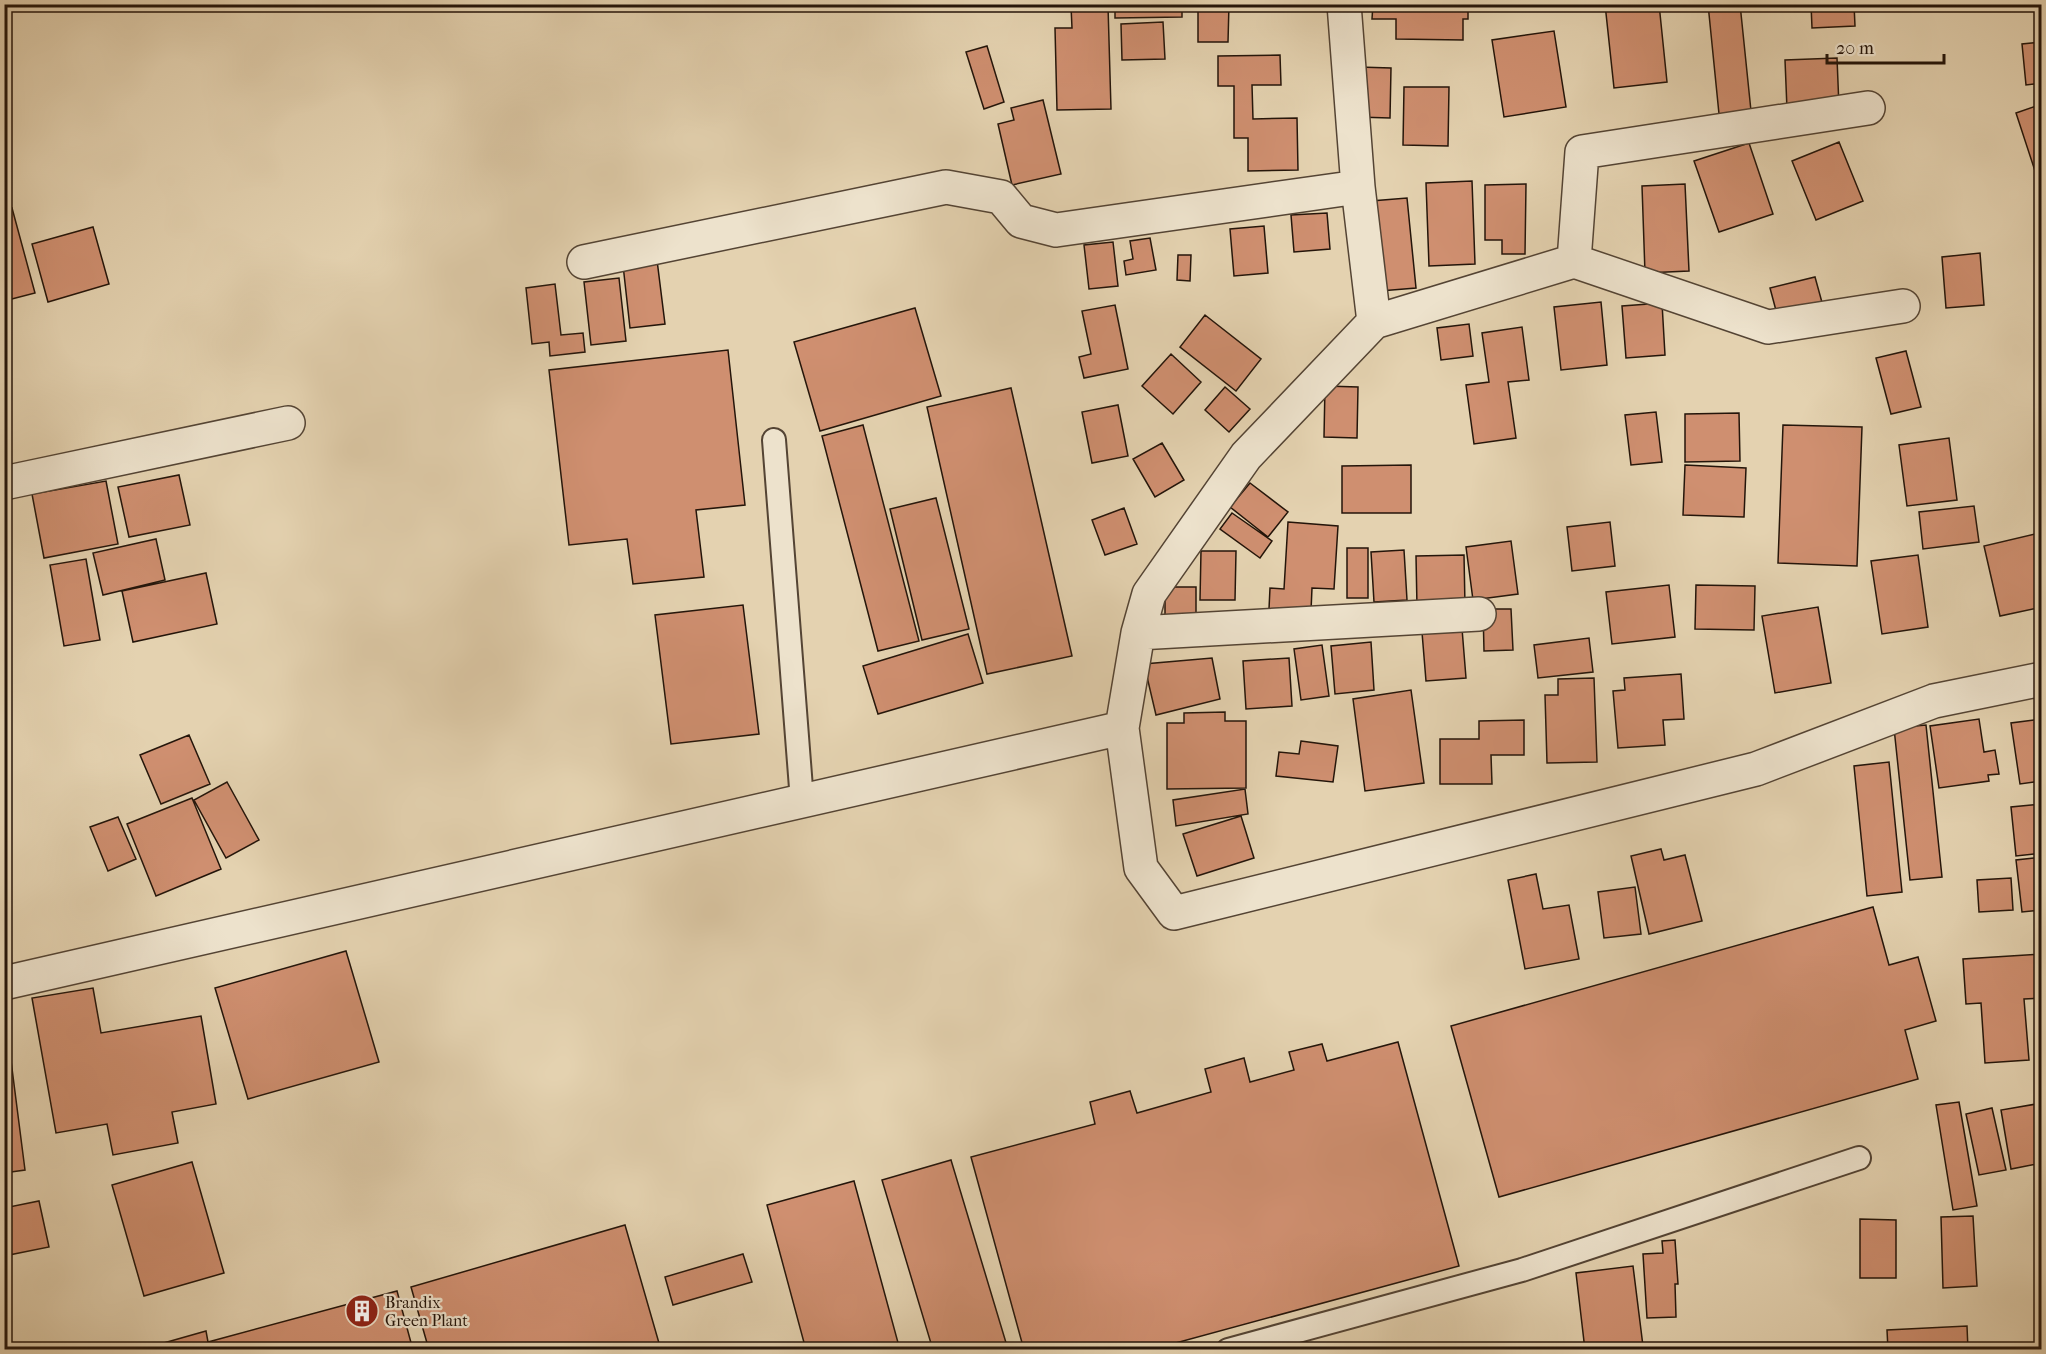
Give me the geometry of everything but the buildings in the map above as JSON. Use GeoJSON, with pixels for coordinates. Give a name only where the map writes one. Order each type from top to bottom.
{"type":"FeatureCollection","features":[{"type":"Feature","properties":{"kind":"street"},"geometry":{"type":"LineString","coordinates":[[1344,4],[1358,187],[1374,322]]}},
{"type":"Feature","properties":{"kind":"street"},"geometry":{"type":"LineString","coordinates":[[1574,261],[1582,152],[1868,108]]}},
{"type":"Feature","properties":{"kind":"street"},"geometry":{"type":"LineString","coordinates":[[584,262],[946,187],[1001,197],[1022,221],[1056,230],[1358,187]]}},
{"type":"Feature","properties":{"kind":"street"},"geometry":{"type":"LineString","coordinates":[[1903,306],[1768,327],[1574,261],[1374,322],[1246,456],[1149,594],[1138,633],[1122,728],[1141,868],[1174,913],[1756,769],[1934,701],[2042,679]]}},
{"type":"Feature","properties":{"kind":"street"},"geometry":{"type":"LineString","coordinates":[[4,483],[288,423]]}},
{"type":"Feature","properties":{"kind":"street"},"geometry":{"type":"LineString","coordinates":[[1138,633],[1479,614]]}},
{"type":"Feature","properties":{"kind":"street"},"geometry":{"type":"LineString","coordinates":[[4,983],[1122,728]]}},
{"type":"Feature","properties":{"kind":"lane"},"geometry":{"type":"LineString","coordinates":[[774,440],[802,801]]}},
{"type":"Feature","properties":{"kind":"lane"},"geometry":{"type":"LineString","coordinates":[[1228,1350],[1522,1270],[1859,1158]]}},
{"type":"Feature","properties":{"kind":"place","name":"Brandix Green Plant"},"geometry":{"type":"Point","coordinates":[362,1311]}}]}
